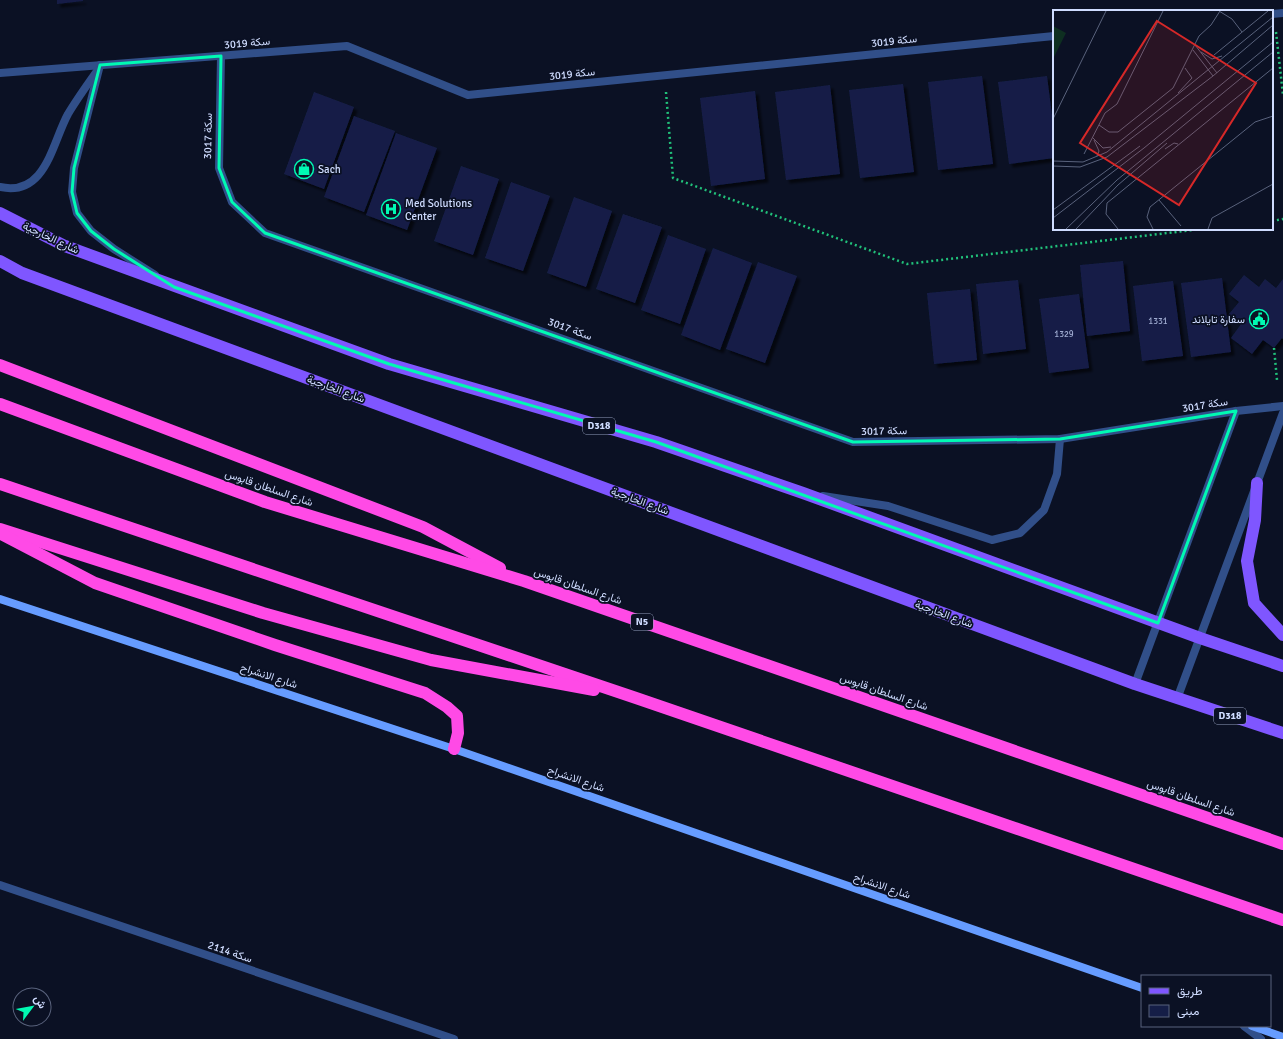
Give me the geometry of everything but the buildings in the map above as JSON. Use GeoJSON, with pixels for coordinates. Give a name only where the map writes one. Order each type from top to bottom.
{"type":"FeatureCollection","features":[{"type":"Feature","properties":{"kind":"highway"},"geometry":{"type":"LineString","coordinates":[[0,365],[423,527],[524,581]]}},
{"type":"Feature","properties":{"kind":"highway","name":"شارع السلطان قابوس"},"geometry":{"type":"LineString","coordinates":[[0,404],[265,502],[524,581],[1283,844]]}},
{"type":"Feature","properties":{"kind":"highway"},"geometry":{"type":"LineString","coordinates":[[0,484],[636,698],[1283,920]]}},
{"type":"Feature","properties":{"kind":"highway"},"geometry":{"type":"LineString","coordinates":[[0,529],[263,613],[431,660],[636,698]]}},
{"type":"Feature","properties":{"kind":"highway"},"geometry":{"type":"LineString","coordinates":[[0,534],[95,583],[275,645],[425,693],[447,707],[457,716],[458,733],[454,749]]}},
{"type":"Feature","properties":{"kind":"main road","name":"شارع الخارجية"},"geometry":{"type":"LineString","coordinates":[[0,213],[65,246],[174,287],[389,364],[656,442],[803,493],[1158,623],[1283,666]]}},
{"type":"Feature","properties":{"kind":"main road","name":"شارع الخارجية"},"geometry":{"type":"LineString","coordinates":[[0,261],[22,273],[1135,684],[1283,733]]}},
{"type":"Feature","properties":{"kind":"main road"},"geometry":{"type":"LineString","coordinates":[[1257,483],[1255,520],[1247,561],[1254,603],[1283,635]]}},
{"type":"Feature","properties":{"kind":"street","name":"سكة 3019"},"geometry":{"type":"LineString","coordinates":[[0,73],[347,46],[468,95],[1053,36]]}},
{"type":"Feature","properties":{"kind":"street","name":"سكة 3017"},"geometry":{"type":"LineString","coordinates":[[221,56],[219,168],[232,202],[265,233],[853,442],[1060,439],[1236,411],[1283,406]]}},
{"type":"Feature","properties":{"kind":"street"},"geometry":{"type":"LineString","coordinates":[[0,187],[19,187],[34,180],[45,167],[68,115],[100,65]]}},
{"type":"Feature","properties":{"kind":"street"},"geometry":{"type":"LineString","coordinates":[[100,65],[74,168],[72,192],[77,213],[91,231],[114,250],[174,287]]}},
{"type":"Feature","properties":{"kind":"street"},"geometry":{"type":"LineString","coordinates":[[1135,684],[1236,411]]}},
{"type":"Feature","properties":{"kind":"street"},"geometry":{"type":"LineString","coordinates":[[1177,699],[1283,413]]}},
{"type":"Feature","properties":{"kind":"street"},"geometry":{"type":"LineString","coordinates":[[803,493],[888,506],[992,540],[1020,534],[1044,510],[1057,474],[1060,439]]}},
{"type":"Feature","properties":{"kind":"street","name":"شارع الانشراح"},"geometry":{"type":"LineString","coordinates":[[0,599],[454,749],[1141,988]]}},
{"type":"Feature","properties":{"kind":"street","name":"سكة 2114"},"geometry":{"type":"LineString","coordinates":[[0,885],[454,1039]]}},
{"type":"Feature","properties":{"kind":"street"},"geometry":{"type":"LineString","coordinates":[[1245,1027],[1260,1039]]}},
{"type":"Feature","properties":{"kind":"street"},"geometry":{"type":"LineString","coordinates":[[1255,1027],[1283,1037]]}},
{"type":"Feature","properties":{"kind":"path"},"geometry":{"type":"LineString","coordinates":[[1276,14],[1283,95]]}},
{"type":"Feature","properties":{"kind":"path"},"geometry":{"type":"LineString","coordinates":[[665,75],[673,178],[907,264],[1193,230]]}},
{"type":"Feature","properties":{"kind":"path"},"geometry":{"type":"LineString","coordinates":[[1273,221],[1283,219]]}},
{"type":"Feature","properties":{"kind":"path"},"geometry":{"type":"LineString","coordinates":[[1274,348],[1277,380]]}},
{"type":"Feature","properties":{"kind":"highlighted area"},"geometry":{"type":"Polygon","coordinates":[[[221,56],[219,168],[232,202],[265,233],[853,442],[1060,439],[1236,411],[1158,623],[656,442],[389,364],[174,287],[114,249],[91,231],[77,213],[72,192],[74,168],[100,65],[221,56]]]}},
{"type":"Feature","properties":{"kind":"place","name":"Sach"},"geometry":{"type":"Point","coordinates":[304,169]}},
{"type":"Feature","properties":{"kind":"place","name":"Med Solutions Center"},"geometry":{"type":"Point","coordinates":[391,209]}},
{"type":"Feature","properties":{"kind":"place","name":"سفارة تايلاند"},"geometry":{"type":"Point","coordinates":[1259,319]}}]}
